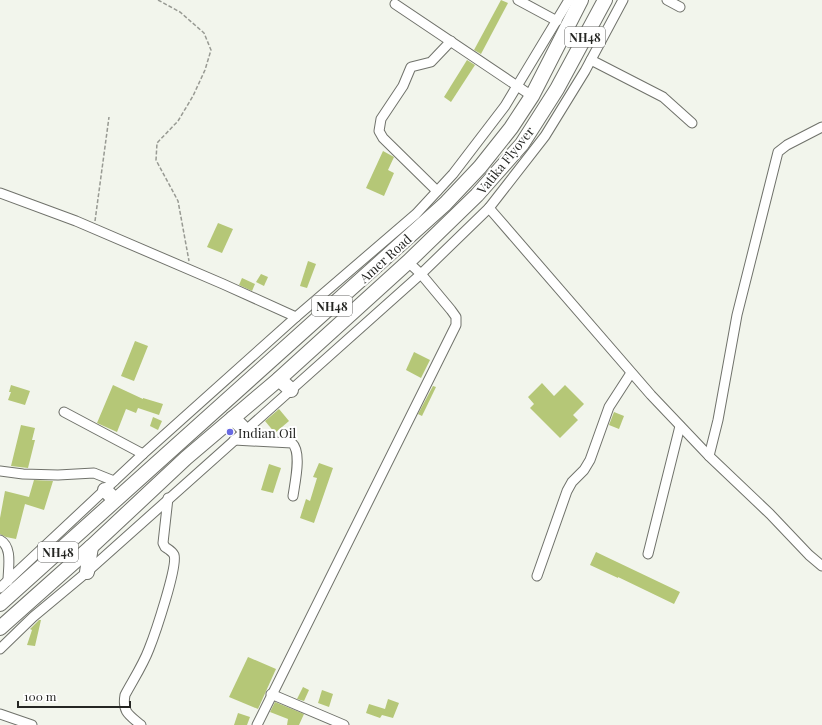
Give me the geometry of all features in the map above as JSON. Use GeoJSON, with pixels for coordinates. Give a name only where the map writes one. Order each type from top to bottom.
{"type":"FeatureCollection","features":[{"type":"Feature","properties":{"kind":"highway","name":"NH48"},"geometry":{"type":"LineString","coordinates":[[532,96],[581,0]]}},
{"type":"Feature","properties":{"kind":"highway","name":"Vatika Flyover"},"geometry":{"type":"LineString","coordinates":[[408,262],[477,195],[522,144],[565,75],[605,0]]}},
{"type":"Feature","properties":{"kind":"highway","name":"Amer Road"},"geometry":{"type":"LineString","coordinates":[[115,500],[330,298],[445,204],[480,167],[511,128],[532,96]]}},
{"type":"Feature","properties":{"kind":"highway","name":"NH48"},"geometry":{"type":"LineString","coordinates":[[0,628],[91,548],[186,458],[280,379],[408,262]]}},
{"type":"Feature","properties":{"kind":"highway"},"geometry":{"type":"LineString","coordinates":[[280,379],[291,390]]}},
{"type":"Feature","properties":{"kind":"highway"},"geometry":{"type":"LineString","coordinates":[[233,418],[245,430]]}},
{"type":"Feature","properties":{"kind":"highway"},"geometry":{"type":"LineString","coordinates":[[110,485],[115,500]]}},
{"type":"Feature","properties":{"kind":"highway","name":"NH48"},"geometry":{"type":"LineString","coordinates":[[0,604],[115,500]]}},
{"type":"Feature","properties":{"kind":"highway"},"geometry":{"type":"LineString","coordinates":[[87,572],[91,548]]}},
{"type":"Feature","properties":{"kind":"street"},"geometry":{"type":"LineString","coordinates":[[518,0],[533,3],[558,21]]}},
{"type":"Feature","properties":{"kind":"street"},"geometry":{"type":"LineString","coordinates":[[0,588],[143,454],[296,317],[330,298],[416,214],[453,174],[505,106],[558,21],[569,0]]}},
{"type":"Feature","properties":{"kind":"street"},"geometry":{"type":"LineString","coordinates":[[0,649],[33,617],[87,572],[168,498],[421,274],[489,208],[545,136],[591,60],[623,0]]}},
{"type":"Feature","properties":{"kind":"street"},"geometry":{"type":"LineString","coordinates":[[667,0],[680,7]]}},
{"type":"Feature","properties":{"kind":"street"},"geometry":{"type":"LineString","coordinates":[[396,4],[532,96]]}},
{"type":"Feature","properties":{"kind":"street"},"geometry":{"type":"LineString","coordinates":[[437,191],[383,138],[379,131],[379,126],[381,119],[403,86],[411,67],[431,62],[451,41]]}},
{"type":"Feature","properties":{"kind":"street"},"geometry":{"type":"LineString","coordinates":[[591,60],[664,97],[692,123]]}},
{"type":"Feature","properties":{"kind":"street"},"geometry":{"type":"LineString","coordinates":[[709,456],[718,420],[737,315],[778,152],[787,145],[822,127]]}},
{"type":"Feature","properties":{"kind":"street"},"geometry":{"type":"LineString","coordinates":[[0,193],[94,228],[296,317]]}},
{"type":"Feature","properties":{"kind":"street"},"geometry":{"type":"LineString","coordinates":[[489,208],[631,373],[680,426],[770,514],[809,555],[822,566]]}},
{"type":"Feature","properties":{"kind":"street"},"geometry":{"type":"LineString","coordinates":[[257,725],[271,694],[456,325],[456,317],[451,310],[421,274],[408,262]]}},
{"type":"Feature","properties":{"kind":"street"},"geometry":{"type":"LineString","coordinates":[[537,576],[567,492],[572,482],[584,470],[590,460],[609,407],[631,373]]}},
{"type":"Feature","properties":{"kind":"street"},"geometry":{"type":"LineString","coordinates":[[64,412],[143,454]]}},
{"type":"Feature","properties":{"kind":"street"},"geometry":{"type":"LineString","coordinates":[[648,554],[680,426]]}},
{"type":"Feature","properties":{"kind":"street"},"geometry":{"type":"LineString","coordinates":[[234,440],[292,443],[297,449],[296,480],[293,496]]}},
{"type":"Feature","properties":{"kind":"street"},"geometry":{"type":"LineString","coordinates":[[0,471],[23,474],[58,475],[94,473],[110,485]]}},
{"type":"Feature","properties":{"kind":"street"},"geometry":{"type":"LineString","coordinates":[[141,725],[128,715],[124,700],[125,695],[149,650],[168,590],[175,560],[171,550],[164,547],[163,543],[168,498]]}},
{"type":"Feature","properties":{"kind":"street"},"geometry":{"type":"LineString","coordinates":[[0,540],[5,542],[8,550],[8,581]]}},
{"type":"Feature","properties":{"kind":"street"},"geometry":{"type":"LineString","coordinates":[[271,694],[344,725]]}},
{"type":"Feature","properties":{"kind":"street"},"geometry":{"type":"LineString","coordinates":[[0,714],[32,725]]}},
{"type":"Feature","properties":{"kind":"path"},"geometry":{"type":"LineString","coordinates":[[158,0],[180,12],[204,33],[211,50],[205,70],[193,96],[178,121],[157,143],[156,160],[178,201],[191,270]]}},
{"type":"Feature","properties":{"kind":"path"},"geometry":{"type":"LineString","coordinates":[[94,228],[110,117]]}},
{"type":"Feature","properties":{"kind":"building"},"geometry":{"type":"Polygon","coordinates":[[[501,0],[508,3],[481,54],[474,50],[501,0]]]}},
{"type":"Feature","properties":{"kind":"building"},"geometry":{"type":"Polygon","coordinates":[[[467,60],[475,65],[451,102],[444,97],[467,60]]]}},
{"type":"Feature","properties":{"kind":"building"},"geometry":{"type":"Polygon","coordinates":[[[383,151],[394,157],[388,170],[394,173],[384,196],[366,188],[383,151]]]}},
{"type":"Feature","properties":{"kind":"building"},"geometry":{"type":"Polygon","coordinates":[[[218,223],[233,229],[222,253],[207,247],[218,223]]]}},
{"type":"Feature","properties":{"kind":"building"},"geometry":{"type":"Polygon","coordinates":[[[308,261],[316,264],[307,288],[300,286],[308,261]]]}},
{"type":"Feature","properties":{"kind":"building"},"geometry":{"type":"Polygon","coordinates":[[[261,274],[268,277],[264,286],[256,282],[261,274]]]}},
{"type":"Feature","properties":{"kind":"building"},"geometry":{"type":"Polygon","coordinates":[[[242,278],[255,284],[252,291],[239,285],[242,278]]]}},
{"type":"Feature","properties":{"kind":"building"},"geometry":{"type":"Polygon","coordinates":[[[135,341],[148,346],[134,381],[121,376],[135,341]]]}},
{"type":"Feature","properties":{"kind":"building"},"geometry":{"type":"Polygon","coordinates":[[[414,352],[430,360],[421,378],[406,370],[414,352]]]}},
{"type":"Feature","properties":{"kind":"building"},"geometry":{"type":"Polygon","coordinates":[[[542,383],[554,396],[565,385],[584,404],[573,415],[578,420],[560,438],[530,408],[534,404],[528,397],[542,383]]]}},
{"type":"Feature","properties":{"kind":"building"},"geometry":{"type":"Polygon","coordinates":[[[11,385],[30,391],[25,405],[8,400],[11,392],[9,392],[11,385]]]}},
{"type":"Feature","properties":{"kind":"building"},"geometry":{"type":"Polygon","coordinates":[[[113,385],[143,399],[163,404],[159,415],[138,408],[136,413],[126,409],[117,432],[97,423],[113,385]]]}},
{"type":"Feature","properties":{"kind":"building"},"geometry":{"type":"Polygon","coordinates":[[[433,386],[436,387],[422,416],[418,414],[433,386]]]}},
{"type":"Feature","properties":{"kind":"building"},"geometry":{"type":"Polygon","coordinates":[[[279,409],[289,421],[275,433],[265,421],[279,409]]]}},
{"type":"Feature","properties":{"kind":"building"},"geometry":{"type":"Polygon","coordinates":[[[614,412],[624,416],[619,429],[609,425],[614,412]]]}},
{"type":"Feature","properties":{"kind":"building"},"geometry":{"type":"Polygon","coordinates":[[[153,417],[162,421],[158,430],[150,426],[153,417]]]}},
{"type":"Feature","properties":{"kind":"building"},"geometry":{"type":"Polygon","coordinates":[[[21,425],[35,428],[32,440],[35,440],[28,468],[11,466],[21,425]]]}},
{"type":"Feature","properties":{"kind":"building"},"geometry":{"type":"Polygon","coordinates":[[[319,463],[333,468],[314,523],[300,518],[306,499],[310,501],[317,478],[313,477],[319,463]]]}},
{"type":"Feature","properties":{"kind":"building"},"geometry":{"type":"Polygon","coordinates":[[[269,464],[281,468],[273,493],[261,490],[269,464]]]}},
{"type":"Feature","properties":{"kind":"building"},"geometry":{"type":"Polygon","coordinates":[[[34,480],[53,481],[44,510],[25,504],[16,539],[0,534],[0,518],[5,491],[29,497],[34,480]]]}},
{"type":"Feature","properties":{"kind":"building"},"geometry":{"type":"Polygon","coordinates":[[[596,552],[680,592],[674,604],[590,565],[596,552]]]}},
{"type":"Feature","properties":{"kind":"building"},"geometry":{"type":"Polygon","coordinates":[[[39,620],[41,620],[35,646],[27,645],[32,630],[30,629],[39,620]]]}},
{"type":"Feature","properties":{"kind":"building"},"geometry":{"type":"Polygon","coordinates":[[[248,657],[276,669],[258,709],[229,697],[248,657]]]}},
{"type":"Feature","properties":{"kind":"building"},"geometry":{"type":"Polygon","coordinates":[[[303,687],[309,690],[304,701],[297,699],[303,687]]]}},
{"type":"Feature","properties":{"kind":"building"},"geometry":{"type":"Polygon","coordinates":[[[322,690],[333,694],[329,707],[318,703],[322,690]]]}},
{"type":"Feature","properties":{"kind":"building"},"geometry":{"type":"Polygon","coordinates":[[[388,699],[399,703],[393,718],[382,715],[380,718],[366,713],[369,704],[385,709],[388,699]]]}},
{"type":"Feature","properties":{"kind":"building"},"geometry":{"type":"Polygon","coordinates":[[[275,702],[304,714],[299,725],[287,725],[288,719],[270,712],[275,702]]]}},
{"type":"Feature","properties":{"kind":"building"},"geometry":{"type":"Polygon","coordinates":[[[238,713],[250,717],[247,725],[234,725],[238,713]]]}},
{"type":"Feature","properties":{"kind":"place","name":"Indian Oil"},"geometry":{"type":"Point","coordinates":[230,432]}}]}
